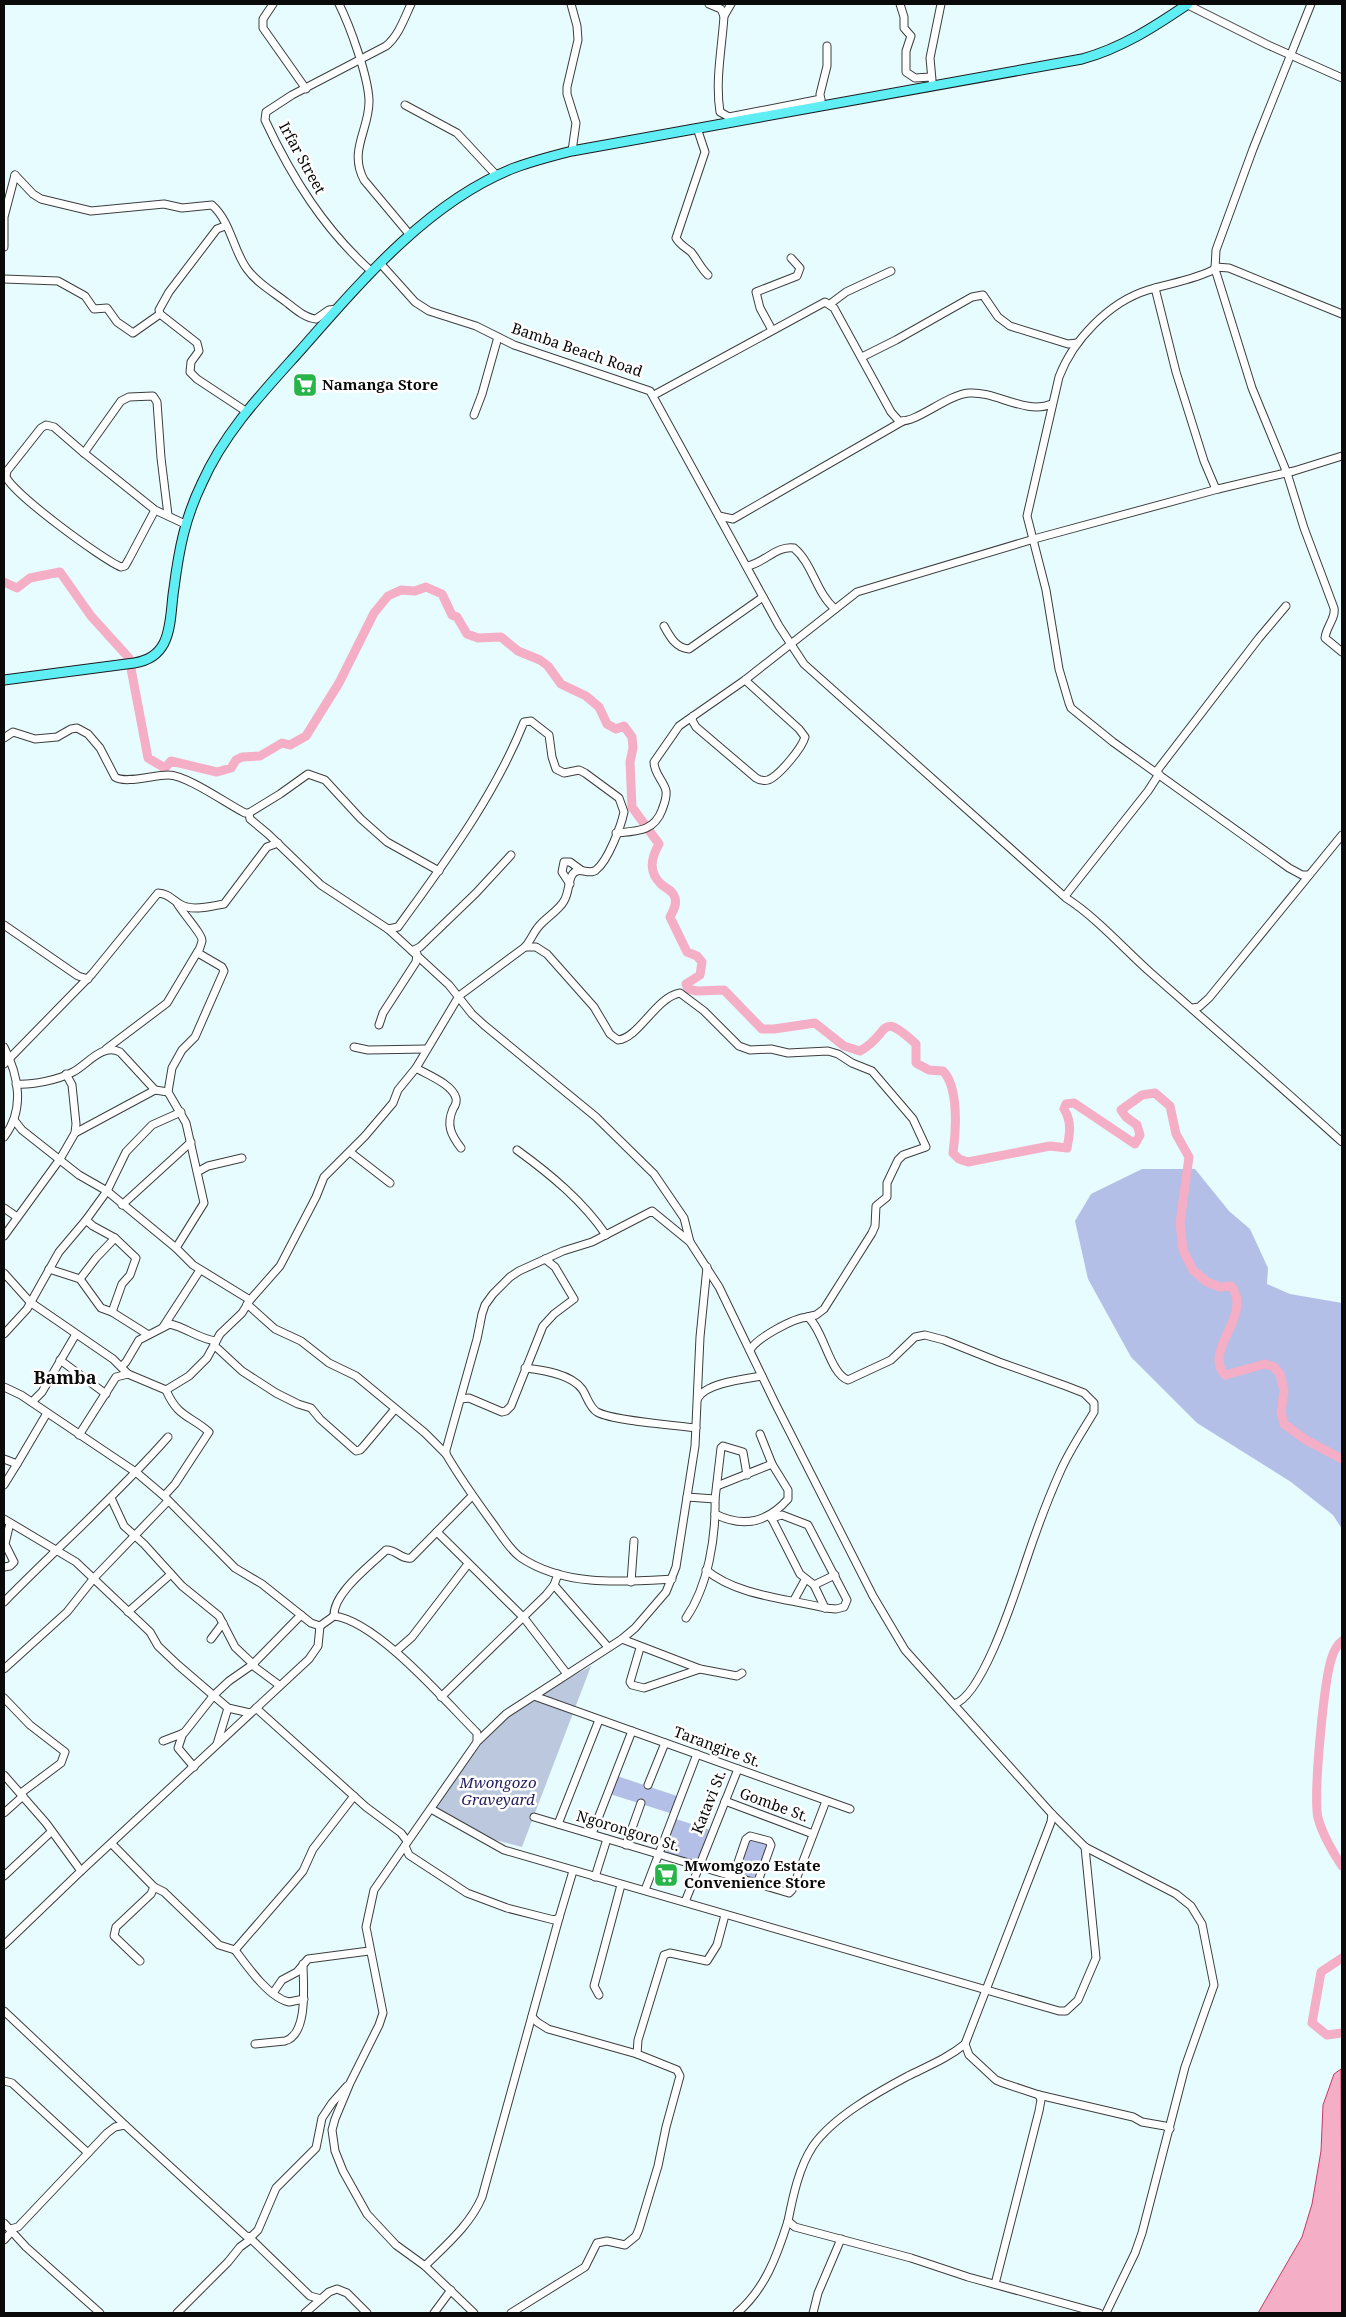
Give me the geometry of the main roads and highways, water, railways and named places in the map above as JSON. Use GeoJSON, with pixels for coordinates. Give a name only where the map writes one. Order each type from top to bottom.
{"type":"FeatureCollection","features":[{"type":"Feature","properties":{"kind":"main road"},"geometry":{"type":"LineString","coordinates":[[4,680],[142,662],[158,651],[169,630],[179,549],[185,524],[207,470],[224,441],[336,309],[380,263],[410,235],[456,201],[497,176],[539,160],[572,151],[697,128],[821,102],[932,82],[1082,59],[1104,53],[1135,39],[1187,4]]}},
{"type":"Feature","properties":{"kind":"waterway"},"geometry":{"type":"LineString","coordinates":[[4,582],[17,588],[30,578],[60,572],[91,616],[129,658],[148,758],[165,768],[171,761],[217,772],[231,768],[236,760],[242,757],[260,756],[282,743],[290,745],[306,736],[339,683],[374,613],[388,596],[401,590],[415,591],[426,587],[442,594],[452,615],[457,617],[467,634],[478,638],[501,637],[518,651],[540,660],[548,666],[561,684],[586,696],[599,707],[607,724],[616,729],[624,726],[632,737],[633,748],[630,762],[632,807],[659,844],[654,854],[652,865],[654,875],[674,895],[675,906],[670,917],[687,952],[697,956],[702,962],[700,975],[686,984],[688,989],[697,991],[724,990],[762,1029],[815,1023],[844,1046],[860,1051],[870,1044],[885,1028],[890,1026],[896,1028],[916,1044],[916,1063],[929,1070],[943,1071],[948,1078],[952,1088],[955,1110],[953,1153],[959,1159],[968,1162],[1050,1146],[1067,1148],[1070,1128],[1064,1109],[1066,1104],[1074,1103],[1135,1144],[1140,1135],[1137,1125],[1126,1117],[1121,1110],[1142,1095],[1155,1093],[1170,1106],[1176,1134],[1189,1157],[1180,1223],[1183,1250],[1193,1270],[1207,1282],[1220,1287],[1231,1286],[1236,1297],[1237,1309],[1219,1355],[1220,1365],[1225,1375],[1265,1364],[1274,1367],[1280,1374],[1284,1391],[1281,1412],[1284,1424],[1306,1440],[1342,1459]]}},
{"type":"Feature","properties":{"kind":"waterway"},"geometry":{"type":"LineString","coordinates":[[1342,1641],[1336,1648],[1329,1669],[1323,1712],[1317,1787],[1318,1818],[1322,1830],[1342,1866]]}},
{"type":"Feature","properties":{"kind":"waterway"},"geometry":{"type":"LineString","coordinates":[[1342,1958],[1321,1972],[1312,2023],[1327,2035],[1342,2033]]}},
{"type":"Feature","properties":{"kind":"place","name":"Namanga Store"},"geometry":{"type":"Point","coordinates":[305,385]}},
{"type":"Feature","properties":{"kind":"place","name":"Mwomgozo Estate Convenience Store"},"geometry":{"type":"Point","coordinates":[666,1875]}},
{"type":"Feature","properties":{"kind":"district","name":"Bamba"},"geometry":{"type":"Point","coordinates":[65,1378]}},
{"type":"Feature","properties":{"kind":"park label","name":"Mwongozo Graveyard"},"geometry":{"type":"Point","coordinates":[498,1792]}}]}
